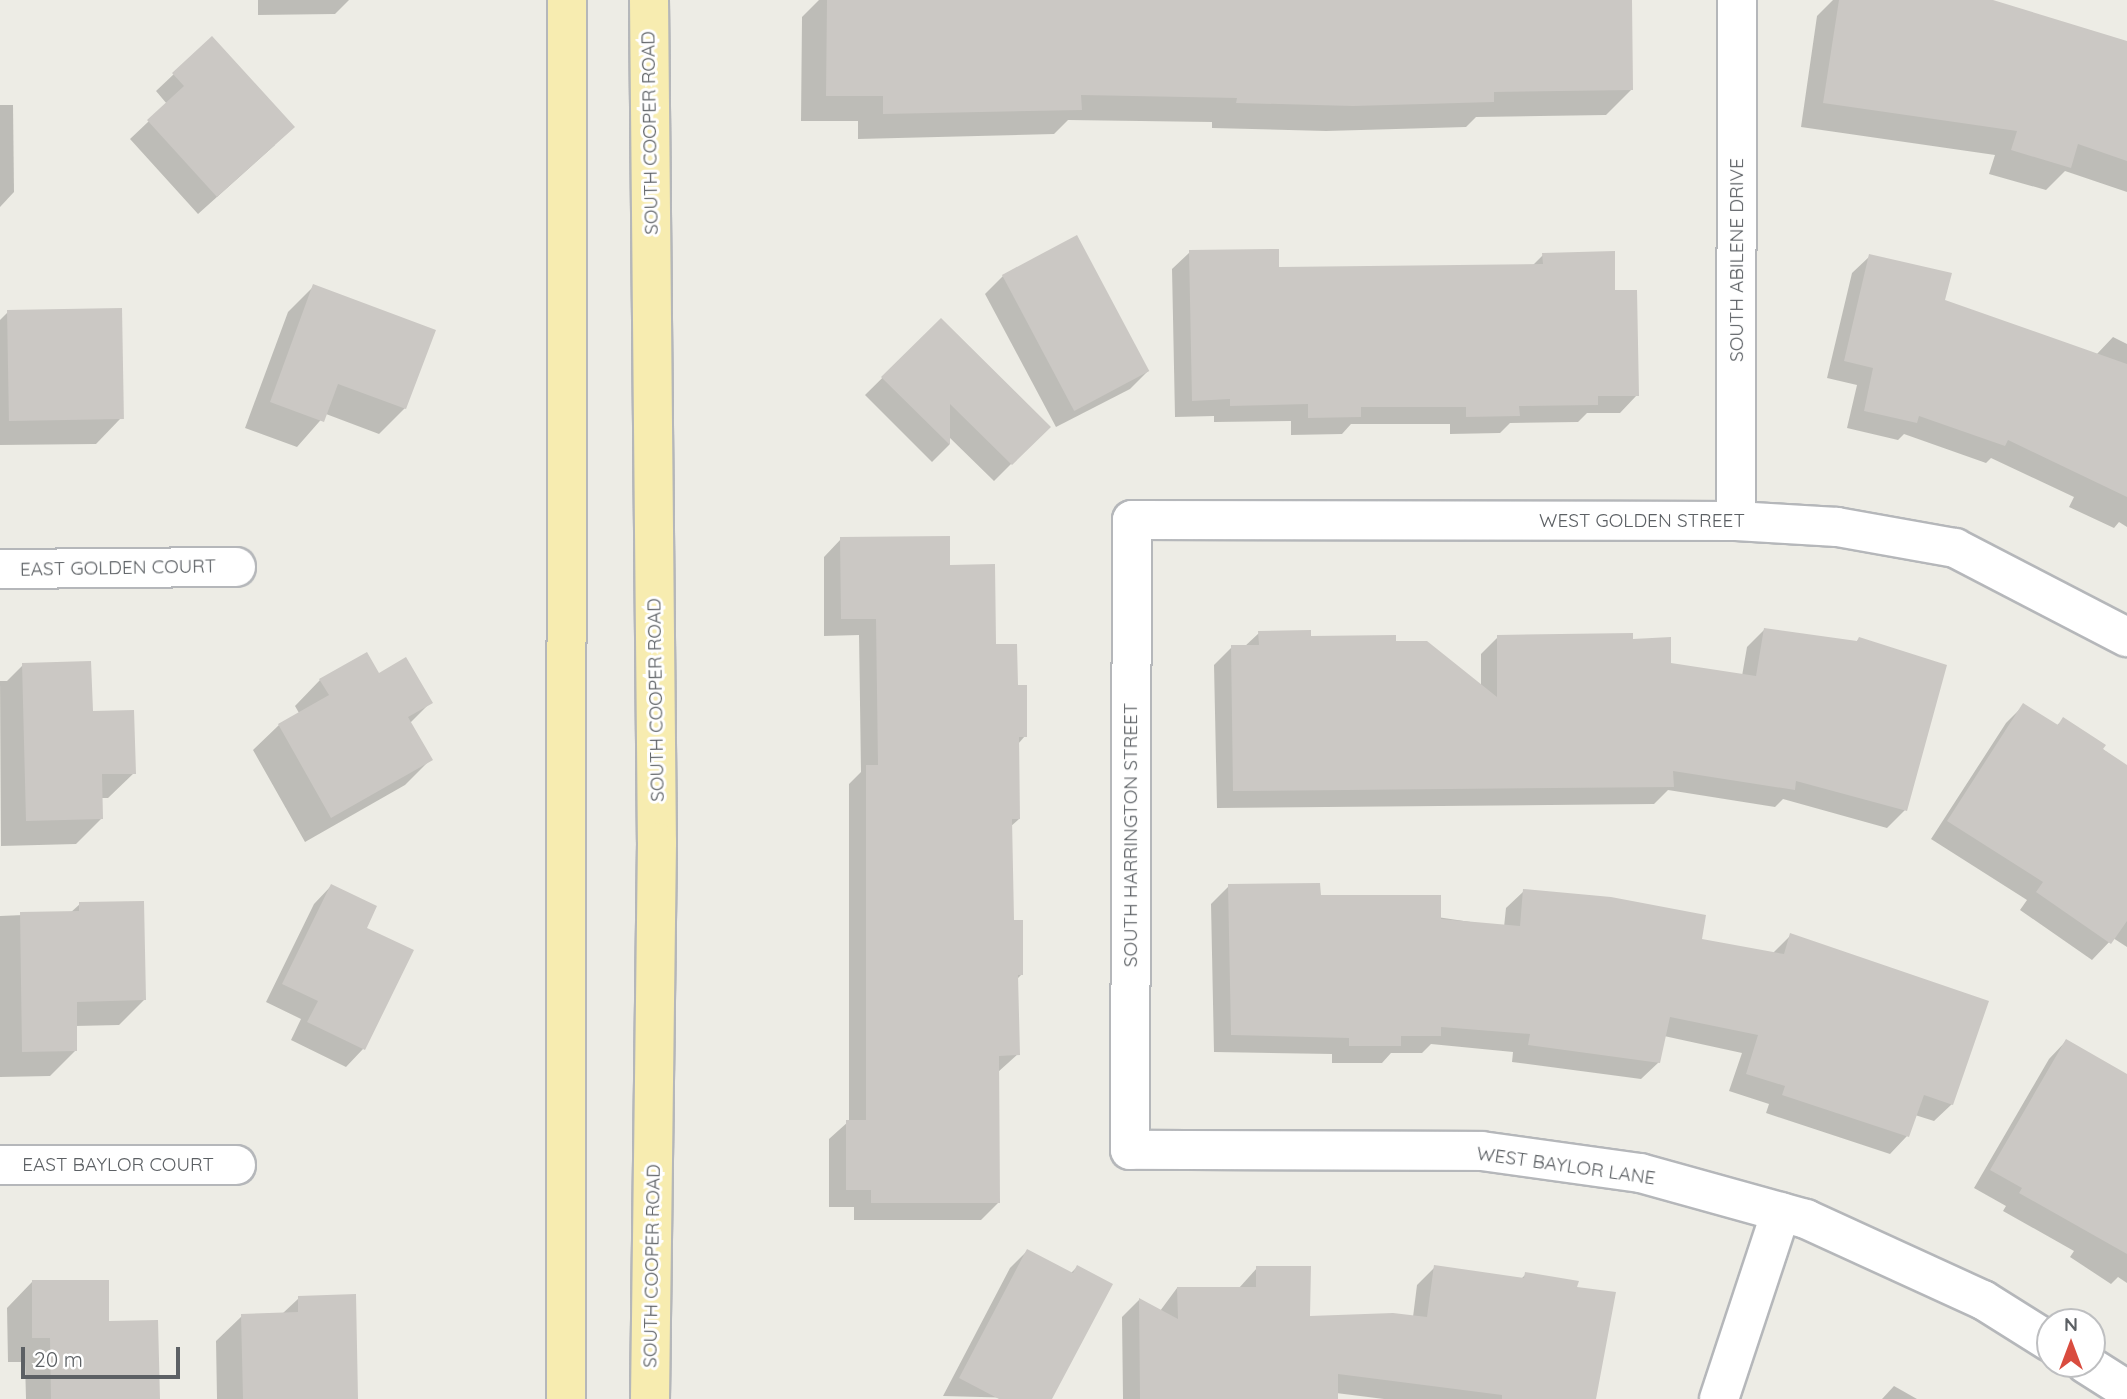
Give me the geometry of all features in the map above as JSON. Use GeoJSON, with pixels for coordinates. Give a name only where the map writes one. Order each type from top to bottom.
{"type":"FeatureCollection","features":[{"type":"Feature","properties":{"kind":"main road"},"geometry":{"type":"LineString","coordinates":[[566,1399],[567,0]]}},
{"type":"Feature","properties":{"kind":"main road","name":"SOUTH COOPER ROAD"},"geometry":{"type":"LineString","coordinates":[[649,0],[657,828],[650,1399]]}},
{"type":"Feature","properties":{"kind":"street","name":"SOUTH ABILENE DRIVE"},"geometry":{"type":"LineString","coordinates":[[1736,521],[1737,0]]}},
{"type":"Feature","properties":{"kind":"street","name":"WEST GOLDEN STREET"},"geometry":{"type":"LineString","coordinates":[[1132,520],[1736,521],[1837,527],[1955,548],[2127,637]]}},
{"type":"Feature","properties":{"kind":"street","name":"SOUTH HARRINGTON STREET"},"geometry":{"type":"LineString","coordinates":[[1130,1150],[1132,520]]}},
{"type":"Feature","properties":{"kind":"street","name":"EAST GOLDEN COURT"},"geometry":{"type":"LineString","coordinates":[[0,569],[236,567]]}},
{"type":"Feature","properties":{"kind":"street","name":"WEST BAYLOR LANE"},"geometry":{"type":"LineString","coordinates":[[1130,1150],[1482,1151],[1640,1173],[1806,1219],[1983,1300],[2036,1333]]}},
{"type":"Feature","properties":{"kind":"street","name":"EAST BAYLOR COURT"},"geometry":{"type":"LineString","coordinates":[[0,1165],[236,1165]]}},
{"type":"Feature","properties":{"kind":"street"},"geometry":{"type":"LineString","coordinates":[[1719,1399],[1781,1212]]}},
{"type":"Feature","properties":{"kind":"street"},"geometry":{"type":"LineString","coordinates":[[2106,1377],[2127,1390]]}},
{"type":"Feature","properties":{"kind":"building"},"geometry":{"type":"Polygon","coordinates":[[[827,0],[1632,0],[1633,90],[1494,92],[1494,102],[1353,106],[1236,103],[1237,98],[1081,95],[1082,110],[883,114],[883,96],[826,96],[827,0]]]}},
{"type":"Feature","properties":{"kind":"building"},"geometry":{"type":"Polygon","coordinates":[[[1839,0],[1993,0],[2127,41],[2127,161],[2078,144],[2071,168],[2011,150],[2017,131],[1823,103],[1839,0]]]}},
{"type":"Feature","properties":{"kind":"building"},"geometry":{"type":"Polygon","coordinates":[[[212,36],[295,127],[217,197],[147,120],[184,86],[172,73],[212,36]]]}},
{"type":"Feature","properties":{"kind":"building"},"geometry":{"type":"Polygon","coordinates":[[[1077,235],[1149,371],[1074,411],[1002,275],[1077,235]]]}},
{"type":"Feature","properties":{"kind":"building"},"geometry":{"type":"Polygon","coordinates":[[[1279,249],[1279,267],[1543,264],[1542,253],[1615,251],[1615,290],[1637,290],[1639,396],[1598,396],[1598,405],[1519,406],[1520,416],[1466,417],[1466,407],[1361,407],[1361,417],[1308,418],[1308,404],[1230,406],[1230,399],[1192,401],[1189,250],[1279,249]]]}},
{"type":"Feature","properties":{"kind":"building"},"geometry":{"type":"Polygon","coordinates":[[[1869,254],[1952,273],[1945,300],[2127,364],[2127,497],[2008,440],[2005,446],[1919,416],[1917,423],[1864,411],[1873,368],[1844,361],[1869,254]]]}},
{"type":"Feature","properties":{"kind":"building"},"geometry":{"type":"Polygon","coordinates":[[[313,284],[436,330],[406,409],[338,384],[324,422],[270,402],[313,284]]]}},
{"type":"Feature","properties":{"kind":"building"},"geometry":{"type":"Polygon","coordinates":[[[122,308],[124,419],[9,421],[7,310],[122,308]]]}},
{"type":"Feature","properties":{"kind":"building"},"geometry":{"type":"Polygon","coordinates":[[[941,318],[1051,427],[1012,465],[950,404],[950,445],[881,377],[941,318]]]}},
{"type":"Feature","properties":{"kind":"building"},"geometry":{"type":"Polygon","coordinates":[[[950,536],[950,565],[995,564],[996,644],[1017,644],[1018,685],[1027,685],[1027,737],[1019,737],[1020,819],[1012,819],[1014,920],[1023,920],[1023,975],[1018,975],[1020,1055],[999,1056],[1000,1203],[871,1203],[871,1190],[846,1190],[846,1120],[866,1120],[866,765],[878,765],[876,619],[841,619],[840,537],[950,536]]]}},
{"type":"Feature","properties":{"kind":"building"},"geometry":{"type":"Polygon","coordinates":[[[1764,628],[1857,641],[1859,637],[1947,665],[1907,811],[1796,781],[1795,790],[1673,771],[1674,787],[1233,791],[1231,645],[1259,645],[1258,631],[1311,630],[1311,636],[1396,635],[1396,641],[1427,641],[1497,697],[1497,635],[1633,633],[1633,639],[1671,637],[1671,663],[1756,676],[1764,628]]]}},
{"type":"Feature","properties":{"kind":"building"},"geometry":{"type":"Polygon","coordinates":[[[367,652],[379,673],[406,657],[433,703],[408,717],[433,760],[331,818],[278,724],[329,695],[319,679],[367,652]]]}},
{"type":"Feature","properties":{"kind":"building"},"geometry":{"type":"Polygon","coordinates":[[[91,661],[93,711],[134,710],[136,774],[102,774],[103,819],[26,821],[22,663],[91,661]]]}},
{"type":"Feature","properties":{"kind":"building"},"geometry":{"type":"Polygon","coordinates":[[[2023,703],[2058,725],[2063,717],[2106,745],[2103,749],[2127,765],[2127,921],[2111,944],[2036,892],[2043,882],[1947,821],[2023,703]]]}},
{"type":"Feature","properties":{"kind":"building"},"geometry":{"type":"Polygon","coordinates":[[[1320,883],[1321,895],[1441,895],[1441,919],[1520,926],[1523,889],[1611,897],[1706,915],[1702,939],[1784,954],[1790,933],[1989,1001],[1953,1105],[1924,1095],[1909,1137],[1782,1095],[1785,1086],[1746,1074],[1758,1035],[1670,1017],[1660,1063],[1528,1045],[1530,1034],[1441,1027],[1441,1036],[1401,1036],[1401,1046],[1349,1046],[1349,1038],[1231,1035],[1228,884],[1320,883]]]}},
{"type":"Feature","properties":{"kind":"building"},"geometry":{"type":"Polygon","coordinates":[[[331,884],[377,906],[367,928],[414,950],[365,1050],[307,1022],[318,1001],[282,984],[331,884]]]}},
{"type":"Feature","properties":{"kind":"building"},"geometry":{"type":"Polygon","coordinates":[[[144,901],[146,1000],[77,1002],[77,1051],[22,1052],[20,912],[79,911],[79,902],[144,901]]]}},
{"type":"Feature","properties":{"kind":"building"},"geometry":{"type":"Polygon","coordinates":[[[2066,1039],[2127,1074],[2127,1254],[2019,1193],[2022,1188],[1990,1170],[2066,1039]]]}},
{"type":"Feature","properties":{"kind":"building"},"geometry":{"type":"Polygon","coordinates":[[[1027,1249],[1073,1273],[1077,1265],[1113,1284],[1052,1399],[999,1399],[959,1378],[1027,1249]]]}},
{"type":"Feature","properties":{"kind":"building"},"geometry":{"type":"Polygon","coordinates":[[[1434,1265],[1524,1278],[1525,1272],[1579,1281],[1577,1287],[1616,1292],[1596,1399],[1502,1399],[1502,1395],[1338,1374],[1338,1399],[1140,1399],[1139,1298],[1178,1319],[1177,1287],[1256,1287],[1256,1266],[1311,1266],[1310,1316],[1393,1313],[1427,1317],[1434,1265]]]}},
{"type":"Feature","properties":{"kind":"building"},"geometry":{"type":"Polygon","coordinates":[[[32,1280],[109,1280],[109,1321],[158,1320],[160,1399],[51,1399],[50,1338],[32,1338],[32,1280]]]}},
{"type":"Feature","properties":{"kind":"building"},"geometry":{"type":"Polygon","coordinates":[[[356,1294],[358,1399],[243,1399],[241,1314],[298,1312],[298,1296],[356,1294]]]}}]}
